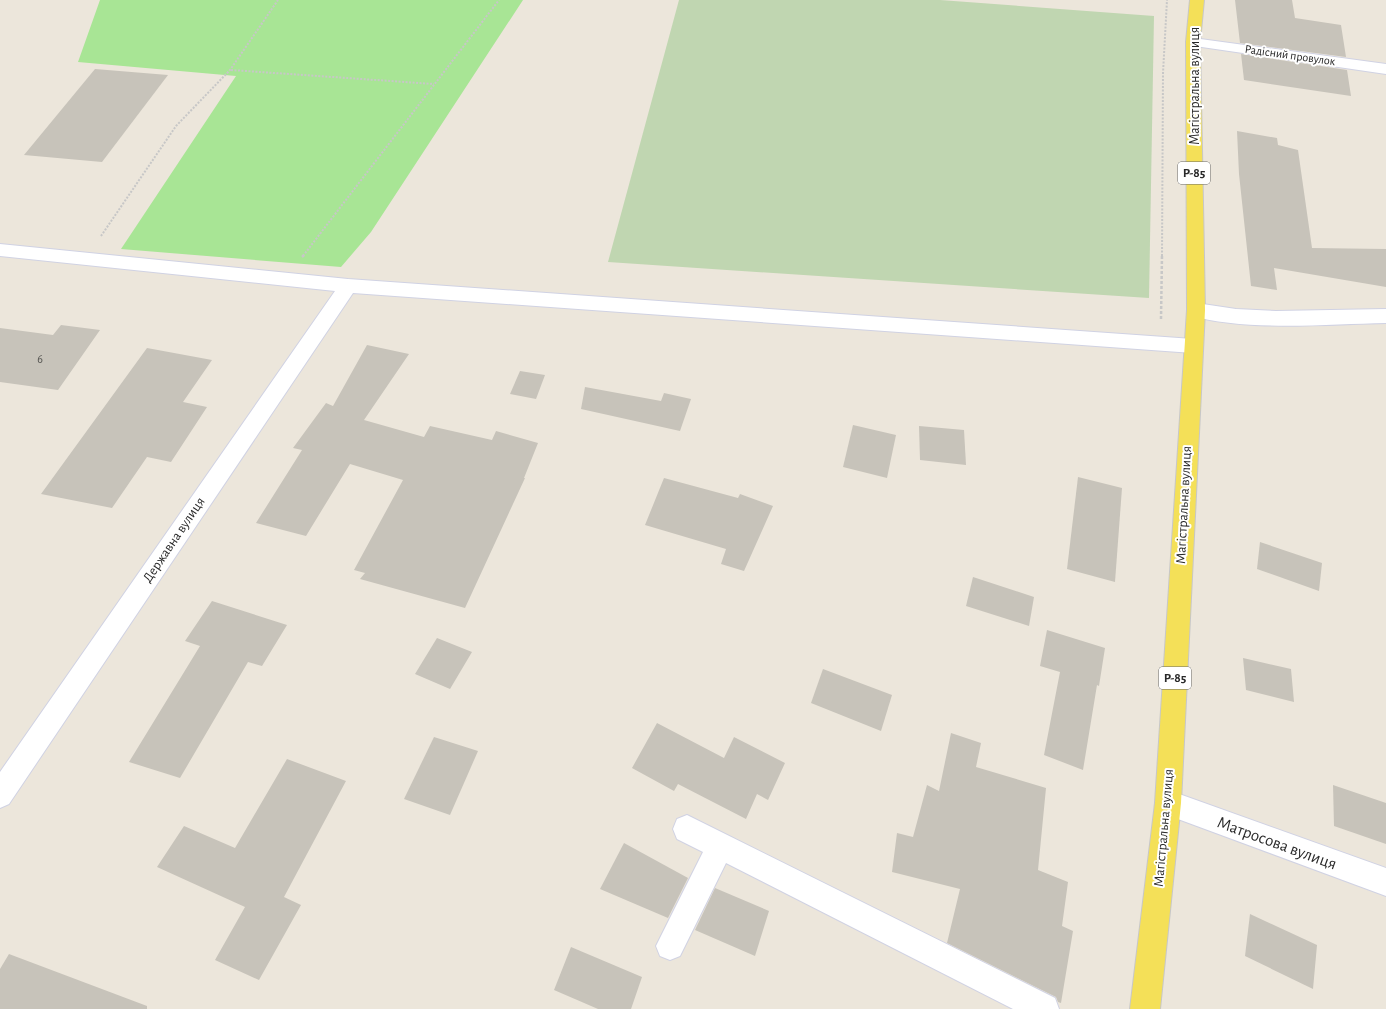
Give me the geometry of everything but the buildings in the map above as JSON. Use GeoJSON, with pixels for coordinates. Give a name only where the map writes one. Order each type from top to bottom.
{"type":"FeatureCollection","features":[{"type":"Feature","properties":{"kind":"main road","name":"Магістральна вулиця"},"geometry":{"type":"LineString","coordinates":[[1145,1009],[1168,803],[1196,310],[1193,42],[1197,0]]}},
{"type":"Feature","properties":{"kind":"street","name":"Радісний провулок"},"geometry":{"type":"LineString","coordinates":[[1193,42],[1386,69]]}},
{"type":"Feature","properties":{"kind":"street"},"geometry":{"type":"LineString","coordinates":[[0,250],[348,286],[1193,346]]}},
{"type":"Feature","properties":{"kind":"street","name":"Державна вулиця"},"geometry":{"type":"LineString","coordinates":[[0,795],[348,286]]}},
{"type":"Feature","properties":{"kind":"street"},"geometry":{"type":"LineString","coordinates":[[1196,310],[1236,316],[1276,318],[1386,316]]}},
{"type":"Feature","properties":{"kind":"street","name":"Матросова вулиця"},"geometry":{"type":"LineString","coordinates":[[1168,803],[1386,882]]}},
{"type":"Feature","properties":{"kind":"street"},"geometry":{"type":"LineString","coordinates":[[687,830],[1044,1009]]}},
{"type":"Feature","properties":{"kind":"street"},"geometry":{"type":"LineString","coordinates":[[670,946],[720,847]]}},
{"type":"Feature","properties":{"kind":"path"},"geometry":{"type":"LineString","coordinates":[[86,259],[176,126],[230,70],[278,0]]}},
{"type":"Feature","properties":{"kind":"path"},"geometry":{"type":"LineString","coordinates":[[285,279],[499,0]]}},
{"type":"Feature","properties":{"kind":"path"},"geometry":{"type":"LineString","coordinates":[[1161,343],[1164,73],[1168,0]]}},
{"type":"Feature","properties":{"kind":"path"},"geometry":{"type":"LineString","coordinates":[[230,70],[434,84]]}},
{"type":"Feature","properties":{"kind":"green space"},"geometry":{"type":"Polygon","coordinates":[[[100,0],[523,0],[371,232],[341,267],[121,249],[236,76],[78,62],[100,0]]]}},
{"type":"Feature","properties":{"kind":"green space"},"geometry":{"type":"Polygon","coordinates":[[[679,0],[940,0],[1154,16],[1149,298],[608,262],[679,0]]]}}]}
